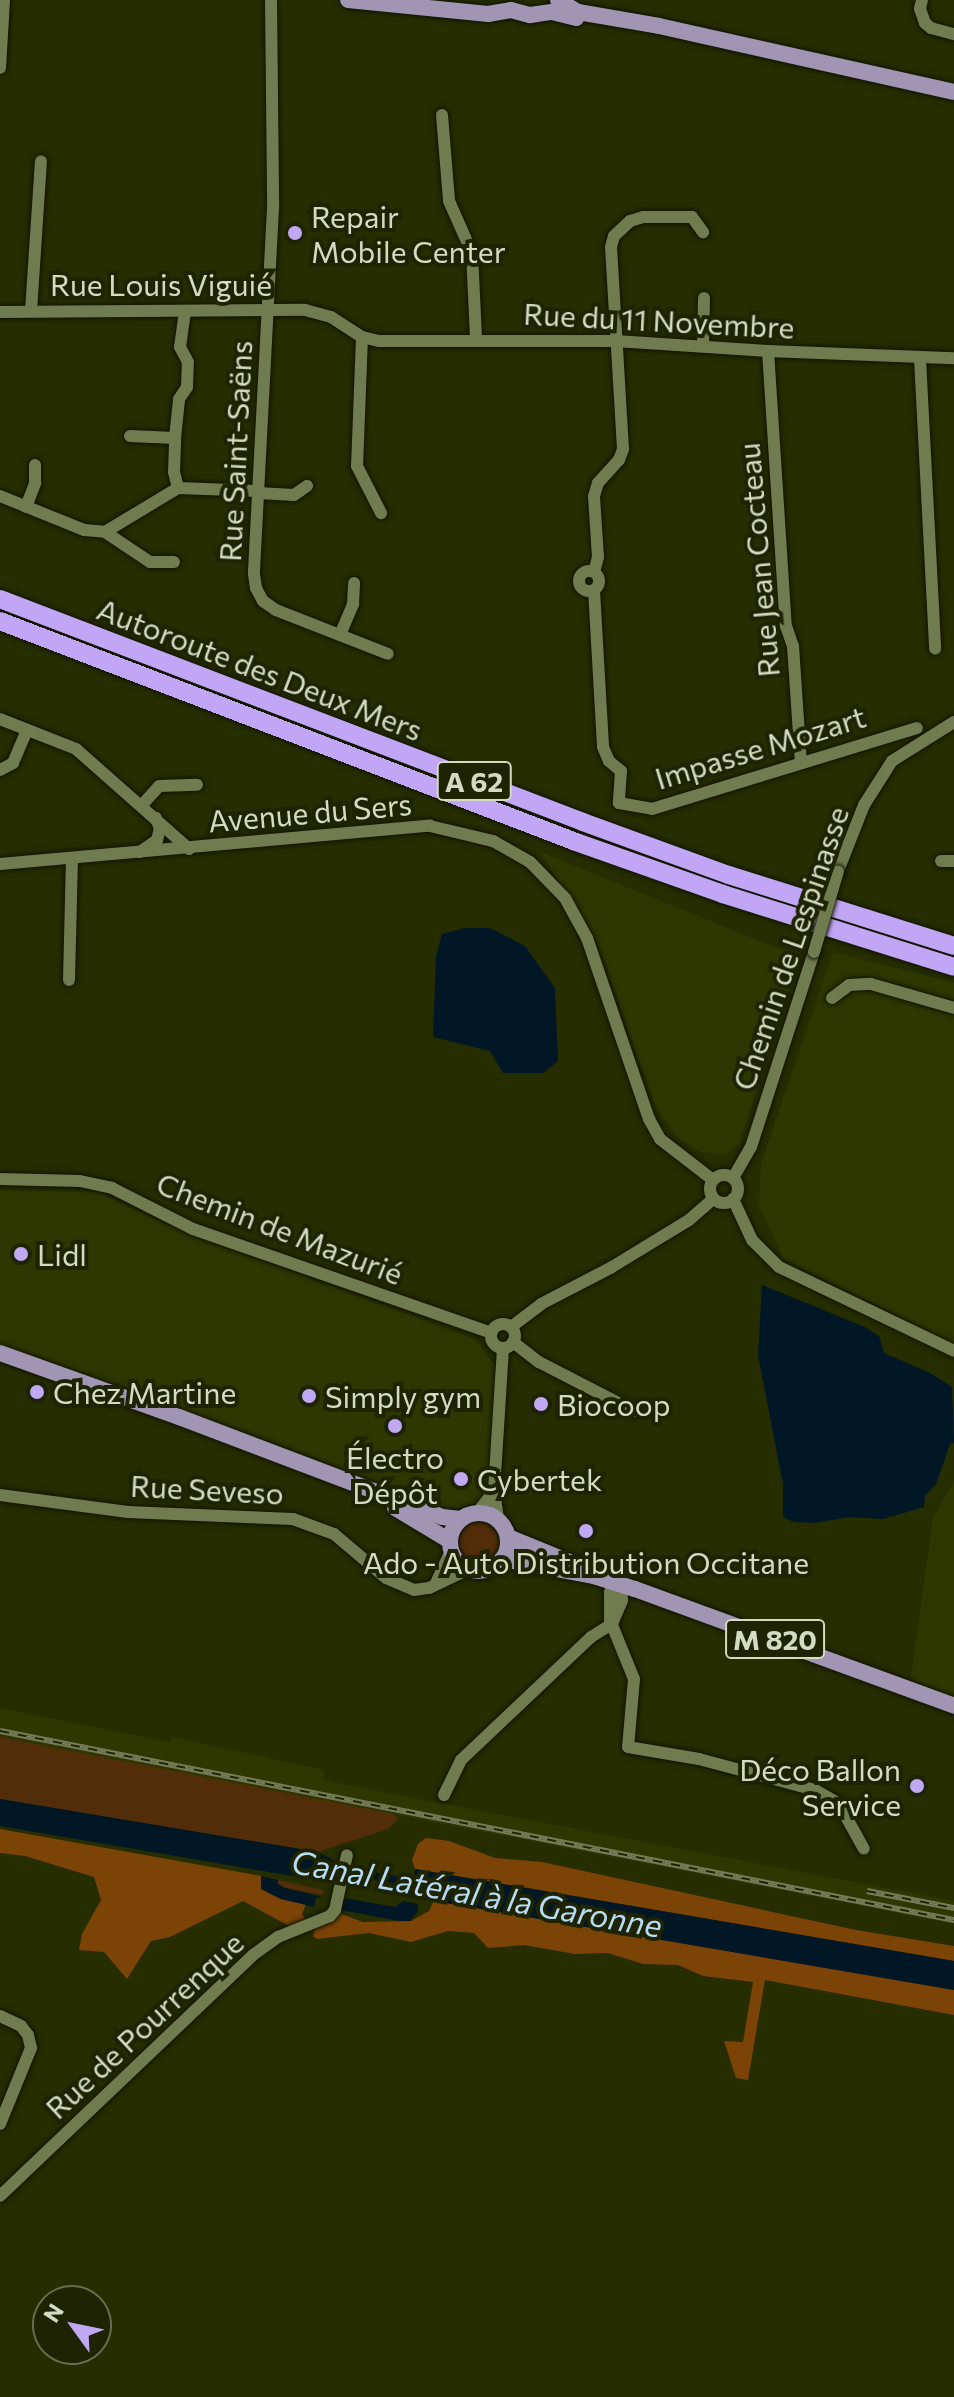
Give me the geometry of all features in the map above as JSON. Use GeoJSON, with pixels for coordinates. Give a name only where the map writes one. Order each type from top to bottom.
{"type":"FeatureCollection","features":[{"type":"Feature","properties":{"kind":"highway","name":"Autoroute des Deux Mers"},"geometry":{"type":"LineString","coordinates":[[0,599],[598,828],[729,875],[954,946]]}},
{"type":"Feature","properties":{"kind":"highway","name":"Autoroute des Deux Mers"},"geometry":{"type":"LineString","coordinates":[[0,621],[576,842],[723,894],[954,967]]}},
{"type":"Feature","properties":{"kind":"main road"},"geometry":{"type":"LineString","coordinates":[[348,0],[474,12],[512,3],[530,15],[552,4],[954,92]]}},
{"type":"Feature","properties":{"kind":"main road"},"geometry":{"type":"LineString","coordinates":[[0,1353],[179,1417],[442,1517],[498,1519],[508,1537],[502,1559],[484,1570],[469,1569],[458,1562],[450,1546],[423,1521],[348,1482]]}},
{"type":"Feature","properties":{"kind":"main road"},"geometry":{"type":"LineString","coordinates":[[450,1546],[453,1528],[469,1516]]}},
{"type":"Feature","properties":{"kind":"main road","name":"M 820"},"geometry":{"type":"LineString","coordinates":[[508,1537],[609,1581],[954,1706]]}},
{"type":"Feature","properties":{"kind":"main road","name":"M 820"},"geometry":{"type":"LineString","coordinates":[[502,1559],[609,1581]]}},
{"type":"Feature","properties":{"kind":"street"},"geometry":{"type":"LineString","coordinates":[[0,68],[4,0]]}},
{"type":"Feature","properties":{"kind":"street","name":"Rue Saint-Saëns"},"geometry":{"type":"LineString","coordinates":[[271,0],[273,208],[270,310],[254,574],[263,601],[276,610],[388,654]]}},
{"type":"Feature","properties":{"kind":"street"},"geometry":{"type":"LineString","coordinates":[[922,0],[920,9],[925,23],[931,28],[954,34]]}},
{"type":"Feature","properties":{"kind":"street"},"geometry":{"type":"LineString","coordinates":[[442,115],[449,201],[472,253],[476,338]]}},
{"type":"Feature","properties":{"kind":"street"},"geometry":{"type":"LineString","coordinates":[[31,311],[41,161]]}},
{"type":"Feature","properties":{"kind":"street"},"geometry":{"type":"LineString","coordinates":[[616,341],[611,247],[614,236],[630,221],[643,217],[692,217],[703,232]]}},
{"type":"Feature","properties":{"kind":"street"},"geometry":{"type":"LineString","coordinates":[[703,346],[704,298]]}},
{"type":"Feature","properties":{"kind":"street"},"geometry":{"type":"LineString","coordinates":[[178,488],[174,472],[175,438],[179,399],[187,387],[188,362],[180,347],[185,311]]}},
{"type":"Feature","properties":{"kind":"street","name":"Rue Louis Viguié"},"geometry":{"type":"LineString","coordinates":[[0,312],[319,312],[362,337]]}},
{"type":"Feature","properties":{"kind":"street"},"geometry":{"type":"LineString","coordinates":[[362,337],[357,466],[381,513]]}},
{"type":"Feature","properties":{"kind":"street","name":"Rue du 11 Novembre"},"geometry":{"type":"LineString","coordinates":[[362,337],[380,341],[476,338],[616,341],[920,359],[954,358]]}},
{"type":"Feature","properties":{"kind":"street","name":"Impasse Mozart"},"geometry":{"type":"LineString","coordinates":[[616,341],[623,449],[619,460],[598,483],[594,496],[598,557],[594,572],[583,574],[579,583],[584,590],[594,590],[603,747],[609,761],[621,771],[619,803],[652,809],[917,728]]}},
{"type":"Feature","properties":{"kind":"street","name":"Rue Jean Cocteau"},"geometry":{"type":"LineString","coordinates":[[768,351],[786,626],[793,646],[801,763]]}},
{"type":"Feature","properties":{"kind":"street"},"geometry":{"type":"LineString","coordinates":[[920,359],[935,649]]}},
{"type":"Feature","properties":{"kind":"street"},"geometry":{"type":"LineString","coordinates":[[130,436],[175,438]]}},
{"type":"Feature","properties":{"kind":"street"},"geometry":{"type":"LineString","coordinates":[[26,507],[35,483],[35,465]]}},
{"type":"Feature","properties":{"kind":"street"},"geometry":{"type":"LineString","coordinates":[[105,532],[178,488],[294,495],[307,486]]}},
{"type":"Feature","properties":{"kind":"street"},"geometry":{"type":"LineString","coordinates":[[0,496],[84,530],[105,532],[150,562],[174,562]]}},
{"type":"Feature","properties":{"kind":"street"},"geometry":{"type":"LineString","coordinates":[[340,635],[353,604],[354,583]]}},
{"type":"Feature","properties":{"kind":"street"},"geometry":{"type":"LineString","coordinates":[[0,719],[76,749],[189,849]]}},
{"type":"Feature","properties":{"kind":"street","name":"Chemin de Lespinasse"},"geometry":{"type":"LineString","coordinates":[[733,1178],[751,1147],[838,871],[864,805],[898,754],[954,722]]}},
{"type":"Feature","properties":{"kind":"street"},"geometry":{"type":"LineString","coordinates":[[0,770],[13,763],[27,730]]}},
{"type":"Feature","properties":{"kind":"street"},"geometry":{"type":"LineString","coordinates":[[885,736],[898,754]]}},
{"type":"Feature","properties":{"kind":"street"},"geometry":{"type":"LineString","coordinates":[[142,805],[159,786],[197,785]]}},
{"type":"Feature","properties":{"kind":"street"},"geometry":{"type":"LineString","coordinates":[[134,854],[157,840],[160,829],[156,818]]}},
{"type":"Feature","properties":{"kind":"street","name":"Avenue du Sers"},"geometry":{"type":"LineString","coordinates":[[0,864],[430,826],[473,834],[530,862],[565,898],[587,938],[630,1067],[655,1130],[669,1147],[713,1180]]}},
{"type":"Feature","properties":{"kind":"street"},"geometry":{"type":"LineString","coordinates":[[69,980],[72,858]]}},
{"type":"Feature","properties":{"kind":"street"},"geometry":{"type":"LineString","coordinates":[[832,998],[849,985],[871,984],[954,1008]]}},
{"type":"Feature","properties":{"kind":"street"},"geometry":{"type":"LineString","coordinates":[[723,1174],[733,1178],[738,1190],[733,1199],[725,1203],[713,1199],[709,1187],[713,1180],[723,1174]]}},
{"type":"Feature","properties":{"kind":"street","name":"Chemin de Mazurié"},"geometry":{"type":"LineString","coordinates":[[0,1179],[80,1181],[112,1188],[193,1229],[491,1333]]}},
{"type":"Feature","properties":{"kind":"street"},"geometry":{"type":"LineString","coordinates":[[634,1411],[508,1345],[493,1344],[491,1333],[499,1325],[511,1327],[541,1304],[602,1273],[689,1220],[713,1199]]}},
{"type":"Feature","properties":{"kind":"street"},"geometry":{"type":"LineString","coordinates":[[733,1199],[752,1240],[779,1267],[954,1351]]}},
{"type":"Feature","properties":{"kind":"street"},"geometry":{"type":"LineString","coordinates":[[498,1519],[494,1491],[508,1345],[515,1334],[511,1327]]}},
{"type":"Feature","properties":{"kind":"street"},"geometry":{"type":"LineString","coordinates":[[469,1516],[494,1491]]}},
{"type":"Feature","properties":{"kind":"street","name":"Rue Seveso"},"geometry":{"type":"LineString","coordinates":[[0,1495],[128,1512],[293,1519],[334,1534],[395,1584],[422,1590],[469,1569]]}},
{"type":"Feature","properties":{"kind":"street"},"geometry":{"type":"LineString","coordinates":[[436,1583],[450,1546]]}},
{"type":"Feature","properties":{"kind":"street"},"geometry":{"type":"LineString","coordinates":[[609,1581],[612,1624],[634,1679],[626,1743],[632,1750],[699,1759],[815,1790],[839,1804],[864,1849]]}},
{"type":"Feature","properties":{"kind":"street"},"geometry":{"type":"LineString","coordinates":[[444,1795],[461,1760],[591,1637],[612,1624],[622,1600],[609,1581]]}},
{"type":"Feature","properties":{"kind":"street","name":"Rue de Pourrenque"},"geometry":{"type":"LineString","coordinates":[[0,2196],[253,1955],[278,1937],[323,1921],[335,1910],[347,1855]]}},
{"type":"Feature","properties":{"kind":"street"},"geometry":{"type":"LineString","coordinates":[[0,2016],[21,2026],[28,2035],[31,2048],[0,2124]]}},
{"type":"Feature","properties":{"kind":"shaded area"},"geometry":{"type":"Polygon","coordinates":[[[540,852],[799,957],[739,1145],[724,1155],[701,1152],[677,1137],[656,1108],[598,943],[540,852]]]}},
{"type":"Feature","properties":{"kind":"shaded area"},"geometry":{"type":"Polygon","coordinates":[[[833,952],[954,983],[954,1356],[951,1342],[783,1258],[759,1206],[761,1164],[833,952]]]}},
{"type":"Feature","properties":{"kind":"shaded area"},"geometry":{"type":"Polygon","coordinates":[[[0,1190],[96,1192],[190,1235],[475,1339],[496,1367],[490,1486],[476,1503],[450,1510],[430,1505],[285,1447],[0,1347],[0,1190]]]}},
{"type":"Feature","properties":{"kind":"shaded area"},"geometry":{"type":"Polygon","coordinates":[[[954,1482],[954,1699],[910,1683],[933,1518],[954,1482]]]}},
{"type":"Feature","properties":{"kind":"shaded area"},"geometry":{"type":"Polygon","coordinates":[[[479,1522],[494,1528],[500,1543],[494,1558],[479,1564],[464,1558],[458,1543],[464,1528],[479,1522]]]}},
{"type":"Feature","properties":{"kind":"shaded area"},"geometry":{"type":"Polygon","coordinates":[[[0,1708],[170,1742],[172,1737],[324,1770],[323,1780],[954,1901],[954,1924],[0,1737],[0,1708]]]}},
{"type":"Feature","properties":{"kind":"shaded area"},"geometry":{"type":"Polygon","coordinates":[[[0,1737],[394,1814],[398,1819],[388,1829],[318,1852],[0,1799],[0,1737]]]}},
{"type":"Feature","properties":{"kind":"shaded area"},"geometry":{"type":"Polygon","coordinates":[[[0,1829],[261,1876],[261,1889],[281,1899],[306,1904],[302,1914],[307,1922],[289,1926],[243,1901],[170,1937],[151,1941],[127,1979],[104,1952],[79,1950],[82,1934],[101,1900],[94,1877],[25,1856],[0,1853],[0,1829]]]}},
{"type":"Feature","properties":{"kind":"shaded area"},"geometry":{"type":"Polygon","coordinates":[[[426,1838],[449,1841],[495,1858],[542,1862],[856,1930],[954,1946],[954,1961],[415,1869],[412,1860],[418,1844],[426,1838]]]}},
{"type":"Feature","properties":{"kind":"shaded area"},"geometry":{"type":"Polygon","coordinates":[[[278,1880],[324,1890],[323,1895],[285,1888],[278,1884],[278,1880]]]}},
{"type":"Feature","properties":{"kind":"shaded area"},"geometry":{"type":"Polygon","coordinates":[[[434,1900],[954,1990],[954,2015],[765,1980],[748,2080],[736,2078],[724,2041],[743,2042],[753,1982],[703,1976],[678,1965],[643,1964],[608,1953],[575,1954],[524,1945],[488,1948],[474,1933],[448,1931],[411,1942],[369,1933],[317,1939],[313,1936],[315,1929],[341,1914],[363,1922],[411,1921],[429,1911],[434,1900]]]}},
{"type":"Feature","properties":{"kind":"water"},"geometry":{"type":"Polygon","coordinates":[[[465,928],[490,928],[525,946],[555,988],[558,1061],[543,1073],[503,1073],[490,1051],[433,1037],[436,956],[442,934],[465,928]]]}},
{"type":"Feature","properties":{"kind":"water"},"geometry":{"type":"Polygon","coordinates":[[[762,1285],[865,1327],[879,1336],[884,1353],[930,1373],[952,1387],[954,1443],[950,1444],[936,1484],[925,1496],[924,1507],[883,1519],[849,1517],[815,1523],[793,1522],[783,1517],[783,1484],[758,1355],[762,1285]]]}},
{"type":"Feature","properties":{"kind":"water","name":"Canal Latéral à la Garonne"},"geometry":{"type":"Polygon","coordinates":[[[0,1799],[318,1852],[346,1867],[413,1879],[415,1869],[954,1961],[954,1990],[410,1897],[411,1886],[344,1875],[310,1879],[0,1826],[0,1799]]]}},
{"type":"Feature","properties":{"kind":"water"},"geometry":{"type":"Polygon","coordinates":[[[261,1876],[278,1880],[278,1884],[285,1888],[322,1897],[316,1898],[314,1907],[281,1899],[261,1889],[261,1876]]]}},
{"type":"Feature","properties":{"kind":"water"},"geometry":{"type":"Polygon","coordinates":[[[343,1898],[395,1907],[403,1901],[418,1904],[418,1911],[410,1921],[400,1921],[341,1910],[343,1898]]]}},
{"type":"Feature","properties":{"kind":"railway"},"geometry":{"type":"LineString","coordinates":[[0,1731],[954,1920]]}},
{"type":"Feature","properties":{"kind":"railway"},"geometry":{"type":"LineString","coordinates":[[867,1891],[954,1908]]}},
{"type":"Feature","properties":{"kind":"place","name":"Repair Mobile Center"},"geometry":{"type":"Point","coordinates":[295,233]}},
{"type":"Feature","properties":{"kind":"place","name":"Lidl"},"geometry":{"type":"Point","coordinates":[21,1254]}},
{"type":"Feature","properties":{"kind":"place","name":"Chez Martine"},"geometry":{"type":"Point","coordinates":[37,1392]}},
{"type":"Feature","properties":{"kind":"place","name":"Simply gym"},"geometry":{"type":"Point","coordinates":[309,1396]}},
{"type":"Feature","properties":{"kind":"place","name":"Biocoop"},"geometry":{"type":"Point","coordinates":[541,1404]}},
{"type":"Feature","properties":{"kind":"place","name":"Électro Dépôt"},"geometry":{"type":"Point","coordinates":[395,1426]}},
{"type":"Feature","properties":{"kind":"place","name":"Cybertek"},"geometry":{"type":"Point","coordinates":[461,1479]}},
{"type":"Feature","properties":{"kind":"place","name":"Ado - Auto Distribution Occitane"},"geometry":{"type":"Point","coordinates":[586,1531]}},
{"type":"Feature","properties":{"kind":"place","name":"Déco Ballon Service"},"geometry":{"type":"Point","coordinates":[917,1786]}}]}
